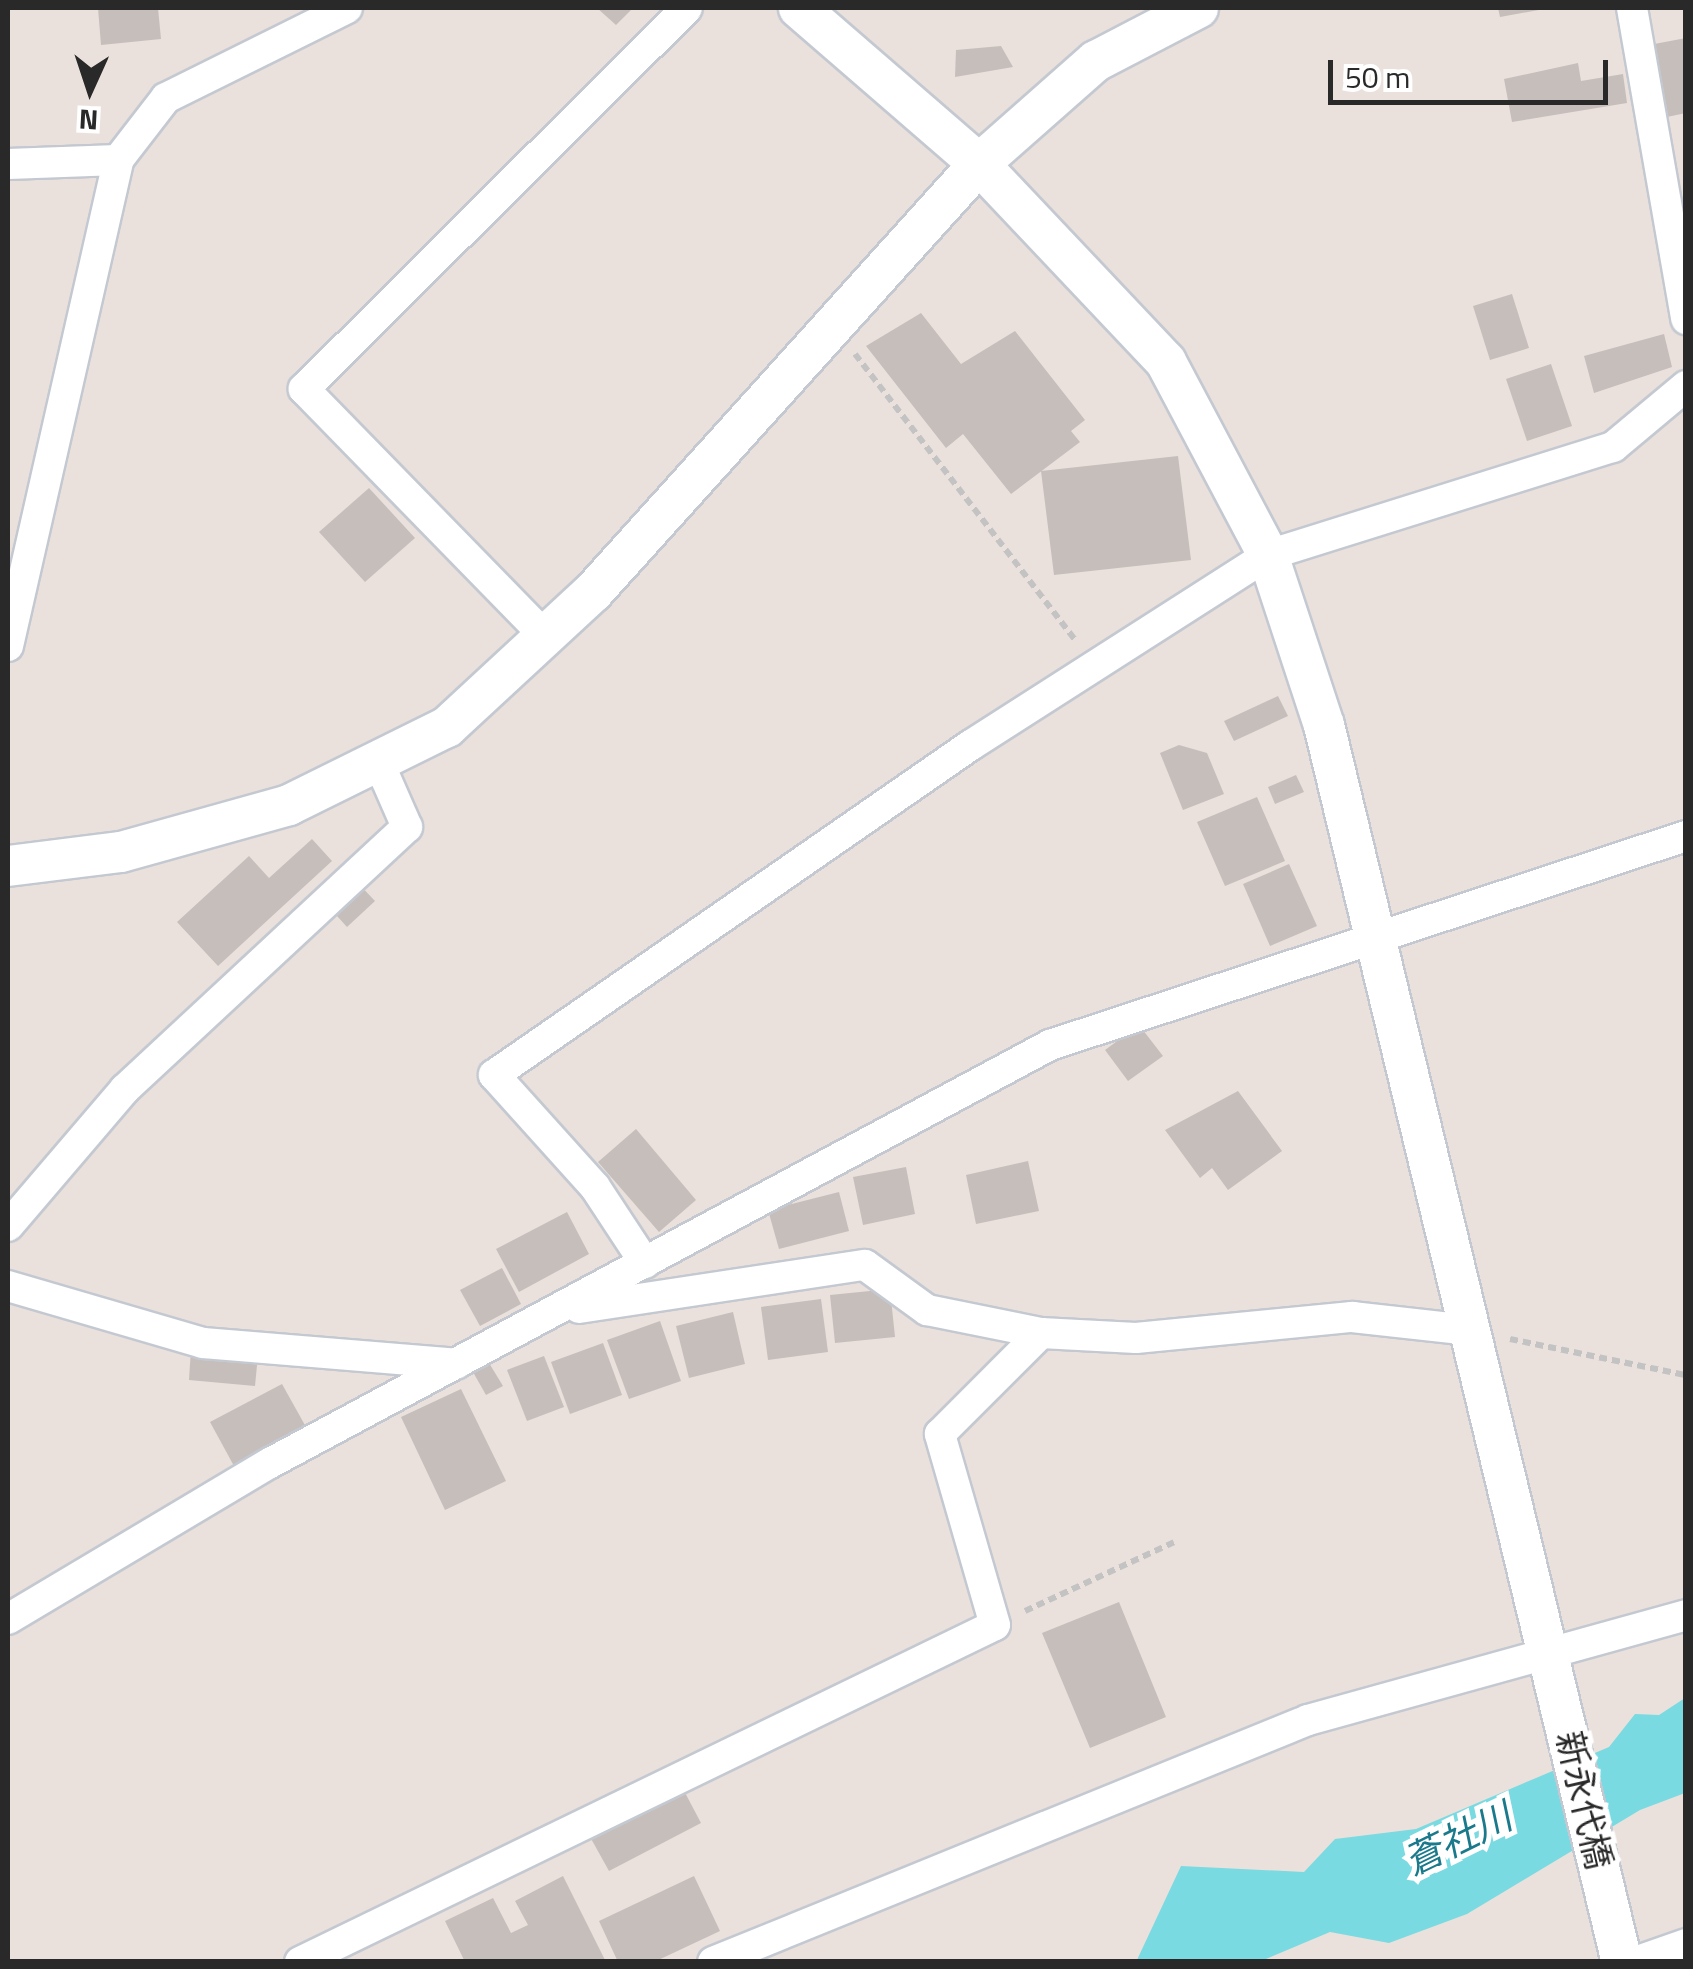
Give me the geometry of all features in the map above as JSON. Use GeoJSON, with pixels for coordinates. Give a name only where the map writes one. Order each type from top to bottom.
{"type":"FeatureCollection","features":[{"type":"Feature","properties":{"kind":"street"},"geometry":{"type":"LineString","coordinates":[[8,646],[118,160],[166,98],[347,8]]}},
{"type":"Feature","properties":{"kind":"street"},"geometry":{"type":"LineString","coordinates":[[546,636],[304,389],[687,8]]}},
{"type":"Feature","properties":{"kind":"street","name":"新永代橋"},"geometry":{"type":"LineString","coordinates":[[799,8],[979,164],[1166,362],[1268,554],[1324,725],[1618,1944]]}},
{"type":"Feature","properties":{"kind":"street"},"geometry":{"type":"LineString","coordinates":[[8,866],[120,852],[288,805],[447,727],[546,636],[979,164],[1096,60],[1198,8]]}},
{"type":"Feature","properties":{"kind":"street"},"geometry":{"type":"LineString","coordinates":[[1632,8],[1686,319]]}},
{"type":"Feature","properties":{"kind":"street"},"geometry":{"type":"LineString","coordinates":[[8,164],[118,160]]}},
{"type":"Feature","properties":{"kind":"street"},"geometry":{"type":"LineString","coordinates":[[645,1264],[595,1187],[494,1076],[1095,665],[1268,554],[1614,446],[1686,386]]}},
{"type":"Feature","properties":{"kind":"street"},"geometry":{"type":"LineString","coordinates":[[8,1226],[125,1089],[407,828],[378,761]]}},
{"type":"Feature","properties":{"kind":"street"},"geometry":{"type":"LineString","coordinates":[[8,1619],[456,1364],[1050,1045],[1376,944],[1686,836]]}},
{"type":"Feature","properties":{"kind":"street"},"geometry":{"type":"LineString","coordinates":[[555,1312],[865,1265],[926,1310],[1040,1332],[1136,1338],[1352,1317],[1470,1330]]}},
{"type":"Feature","properties":{"kind":"street"},"geometry":{"type":"LineString","coordinates":[[8,1286],[203,1343],[456,1364]]}},
{"type":"Feature","properties":{"kind":"street"},"geometry":{"type":"LineString","coordinates":[[300,1962],[995,1624],[940,1434],[1040,1332]]}},
{"type":"Feature","properties":{"kind":"street"},"geometry":{"type":"LineString","coordinates":[[713,1962],[1308,1720],[1552,1660],[1686,1614]]}},
{"type":"Feature","properties":{"kind":"street"},"geometry":{"type":"LineString","coordinates":[[1635,1962],[1686,1944]]}},
{"type":"Feature","properties":{"kind":"path"},"geometry":{"type":"LineString","coordinates":[[833,326],[1095,665]]}},
{"type":"Feature","properties":{"kind":"path"},"geometry":{"type":"LineString","coordinates":[[1470,1330],[1686,1374]]}},
{"type":"Feature","properties":{"kind":"path"},"geometry":{"type":"LineString","coordinates":[[995,1624],[1174,1542]]}},
{"type":"Feature","properties":{"kind":"water","name":"蒼社川"},"geometry":{"type":"Polygon","coordinates":[[[1685,1698],[1685,1793],[1640,1810],[1467,1914],[1389,1943],[1330,1932],[1261,1961],[1136,1962],[1181,1866],[1304,1872],[1335,1839],[1416,1829],[1609,1747],[1635,1714],[1659,1715],[1685,1698]]]}},
{"type":"Feature","properties":{"kind":"building"},"geometry":{"type":"Polygon","coordinates":[[[98,8],[158,8],[161,39],[101,45],[98,8]]]}},
{"type":"Feature","properties":{"kind":"building"},"geometry":{"type":"Polygon","coordinates":[[[597,8],[633,8],[616,25],[597,8]]]}},
{"type":"Feature","properties":{"kind":"building"},"geometry":{"type":"Polygon","coordinates":[[[1498,8],[1543,8],[1544,9],[1500,17],[1498,8]]]}},
{"type":"Feature","properties":{"kind":"building"},"geometry":{"type":"Polygon","coordinates":[[[1686,38],[1686,113],[1662,118],[1649,45],[1686,38]]]}},
{"type":"Feature","properties":{"kind":"building"},"geometry":{"type":"Polygon","coordinates":[[[1001,46],[1013,67],[955,77],[956,50],[1001,46]]]}},
{"type":"Feature","properties":{"kind":"building"},"geometry":{"type":"Polygon","coordinates":[[[1578,63],[1581,81],[1623,74],[1627,103],[1512,122],[1504,79],[1578,63]]]}},
{"type":"Feature","properties":{"kind":"building"},"geometry":{"type":"Polygon","coordinates":[[[1512,294],[1529,348],[1490,360],[1473,306],[1512,294]]]}},
{"type":"Feature","properties":{"kind":"building"},"geometry":{"type":"Polygon","coordinates":[[[921,313],[961,364],[1015,331],[1085,420],[1071,431],[1080,442],[1011,494],[963,434],[946,448],[866,346],[921,313]]]}},
{"type":"Feature","properties":{"kind":"building"},"geometry":{"type":"Polygon","coordinates":[[[1664,334],[1672,367],[1594,393],[1584,356],[1664,334]]]}},
{"type":"Feature","properties":{"kind":"building"},"geometry":{"type":"Polygon","coordinates":[[[1551,364],[1572,426],[1527,441],[1506,379],[1551,364]]]}},
{"type":"Feature","properties":{"kind":"building"},"geometry":{"type":"Polygon","coordinates":[[[1178,456],[1191,560],[1054,575],[1041,471],[1178,456]]]}},
{"type":"Feature","properties":{"kind":"building"},"geometry":{"type":"Polygon","coordinates":[[[369,488],[415,538],[365,582],[319,532],[369,488]]]}},
{"type":"Feature","properties":{"kind":"building"},"geometry":{"type":"Polygon","coordinates":[[[1278,696],[1288,716],[1234,741],[1224,721],[1278,696]]]}},
{"type":"Feature","properties":{"kind":"building"},"geometry":{"type":"Polygon","coordinates":[[[1179,745],[1207,753],[1224,794],[1183,810],[1160,753],[1179,745]]]}},
{"type":"Feature","properties":{"kind":"building"},"geometry":{"type":"Polygon","coordinates":[[[1296,775],[1304,792],[1275,804],[1268,787],[1296,775]]]}},
{"type":"Feature","properties":{"kind":"building"},"geometry":{"type":"Polygon","coordinates":[[[1257,797],[1285,861],[1225,886],[1197,822],[1257,797]]]}},
{"type":"Feature","properties":{"kind":"building"},"geometry":{"type":"Polygon","coordinates":[[[312,839],[332,861],[218,966],[177,922],[249,856],[269,878],[312,839]]]}},
{"type":"Feature","properties":{"kind":"building"},"geometry":{"type":"Polygon","coordinates":[[[1289,864],[1317,926],[1270,946],[1243,884],[1289,864]]]}},
{"type":"Feature","properties":{"kind":"building"},"geometry":{"type":"Polygon","coordinates":[[[356,881],[375,901],[347,927],[328,906],[356,881]]]}},
{"type":"Feature","properties":{"kind":"building"},"geometry":{"type":"Polygon","coordinates":[[[1139,1025],[1163,1056],[1128,1081],[1105,1050],[1139,1025]]]}},
{"type":"Feature","properties":{"kind":"building"},"geometry":{"type":"Polygon","coordinates":[[[1238,1091],[1282,1151],[1228,1190],[1212,1168],[1200,1178],[1165,1130],[1238,1091]]]}},
{"type":"Feature","properties":{"kind":"building"},"geometry":{"type":"Polygon","coordinates":[[[636,1129],[696,1200],[659,1232],[598,1162],[636,1129]]]}},
{"type":"Feature","properties":{"kind":"building"},"geometry":{"type":"Polygon","coordinates":[[[1028,1161],[1039,1211],[976,1224],[966,1175],[1028,1161]]]}},
{"type":"Feature","properties":{"kind":"building"},"geometry":{"type":"Polygon","coordinates":[[[906,1167],[915,1214],[863,1225],[853,1177],[906,1167]]]}},
{"type":"Feature","properties":{"kind":"building"},"geometry":{"type":"Polygon","coordinates":[[[839,1192],[849,1231],[779,1249],[768,1210],[839,1192]]]}},
{"type":"Feature","properties":{"kind":"building"},"geometry":{"type":"Polygon","coordinates":[[[567,1212],[589,1254],[519,1292],[496,1249],[567,1212]]]}},
{"type":"Feature","properties":{"kind":"building"},"geometry":{"type":"Polygon","coordinates":[[[502,1268],[521,1304],[480,1326],[460,1290],[502,1268]]]}},
{"type":"Feature","properties":{"kind":"building"},"geometry":{"type":"Polygon","coordinates":[[[890,1289],[895,1337],[835,1343],[830,1295],[890,1289]]]}},
{"type":"Feature","properties":{"kind":"building"},"geometry":{"type":"Polygon","coordinates":[[[821,1299],[828,1352],[768,1360],[761,1307],[821,1299]]]}},
{"type":"Feature","properties":{"kind":"building"},"geometry":{"type":"Polygon","coordinates":[[[733,1312],[745,1364],[689,1378],[676,1326],[733,1312]]]}},
{"type":"Feature","properties":{"kind":"building"},"geometry":{"type":"Polygon","coordinates":[[[660,1321],[681,1381],[629,1399],[607,1340],[660,1321]]]}},
{"type":"Feature","properties":{"kind":"building"},"geometry":{"type":"Polygon","coordinates":[[[603,1343],[622,1395],[570,1414],[551,1362],[603,1343]]]}},
{"type":"Feature","properties":{"kind":"building"},"geometry":{"type":"Polygon","coordinates":[[[191,1349],[258,1355],[255,1386],[189,1380],[191,1349]]]}},
{"type":"Feature","properties":{"kind":"building"},"geometry":{"type":"Polygon","coordinates":[[[544,1356],[564,1407],[527,1421],[507,1370],[544,1356]]]}},
{"type":"Feature","properties":{"kind":"building"},"geometry":{"type":"Polygon","coordinates":[[[489,1363],[503,1386],[486,1395],[473,1372],[489,1363]]]}},
{"type":"Feature","properties":{"kind":"building"},"geometry":{"type":"Polygon","coordinates":[[[282,1384],[306,1427],[234,1466],[210,1422],[282,1384]]]}},
{"type":"Feature","properties":{"kind":"building"},"geometry":{"type":"Polygon","coordinates":[[[461,1389],[506,1481],[445,1510],[401,1417],[461,1389]]]}},
{"type":"Feature","properties":{"kind":"building"},"geometry":{"type":"Polygon","coordinates":[[[1119,1602],[1166,1717],[1090,1748],[1042,1633],[1119,1602]]]}},
{"type":"Feature","properties":{"kind":"building"},"geometry":{"type":"Polygon","coordinates":[[[682,1787],[701,1823],[609,1871],[589,1835],[682,1787]]]}},
{"type":"Feature","properties":{"kind":"building"},"geometry":{"type":"Polygon","coordinates":[[[563,1876],[606,1962],[465,1962],[445,1921],[493,1898],[511,1933],[528,1925],[515,1901],[563,1876]]]}},
{"type":"Feature","properties":{"kind":"building"},"geometry":{"type":"Polygon","coordinates":[[[694,1876],[720,1931],[654,1962],[618,1962],[599,1921],[694,1876]]]}}]}
